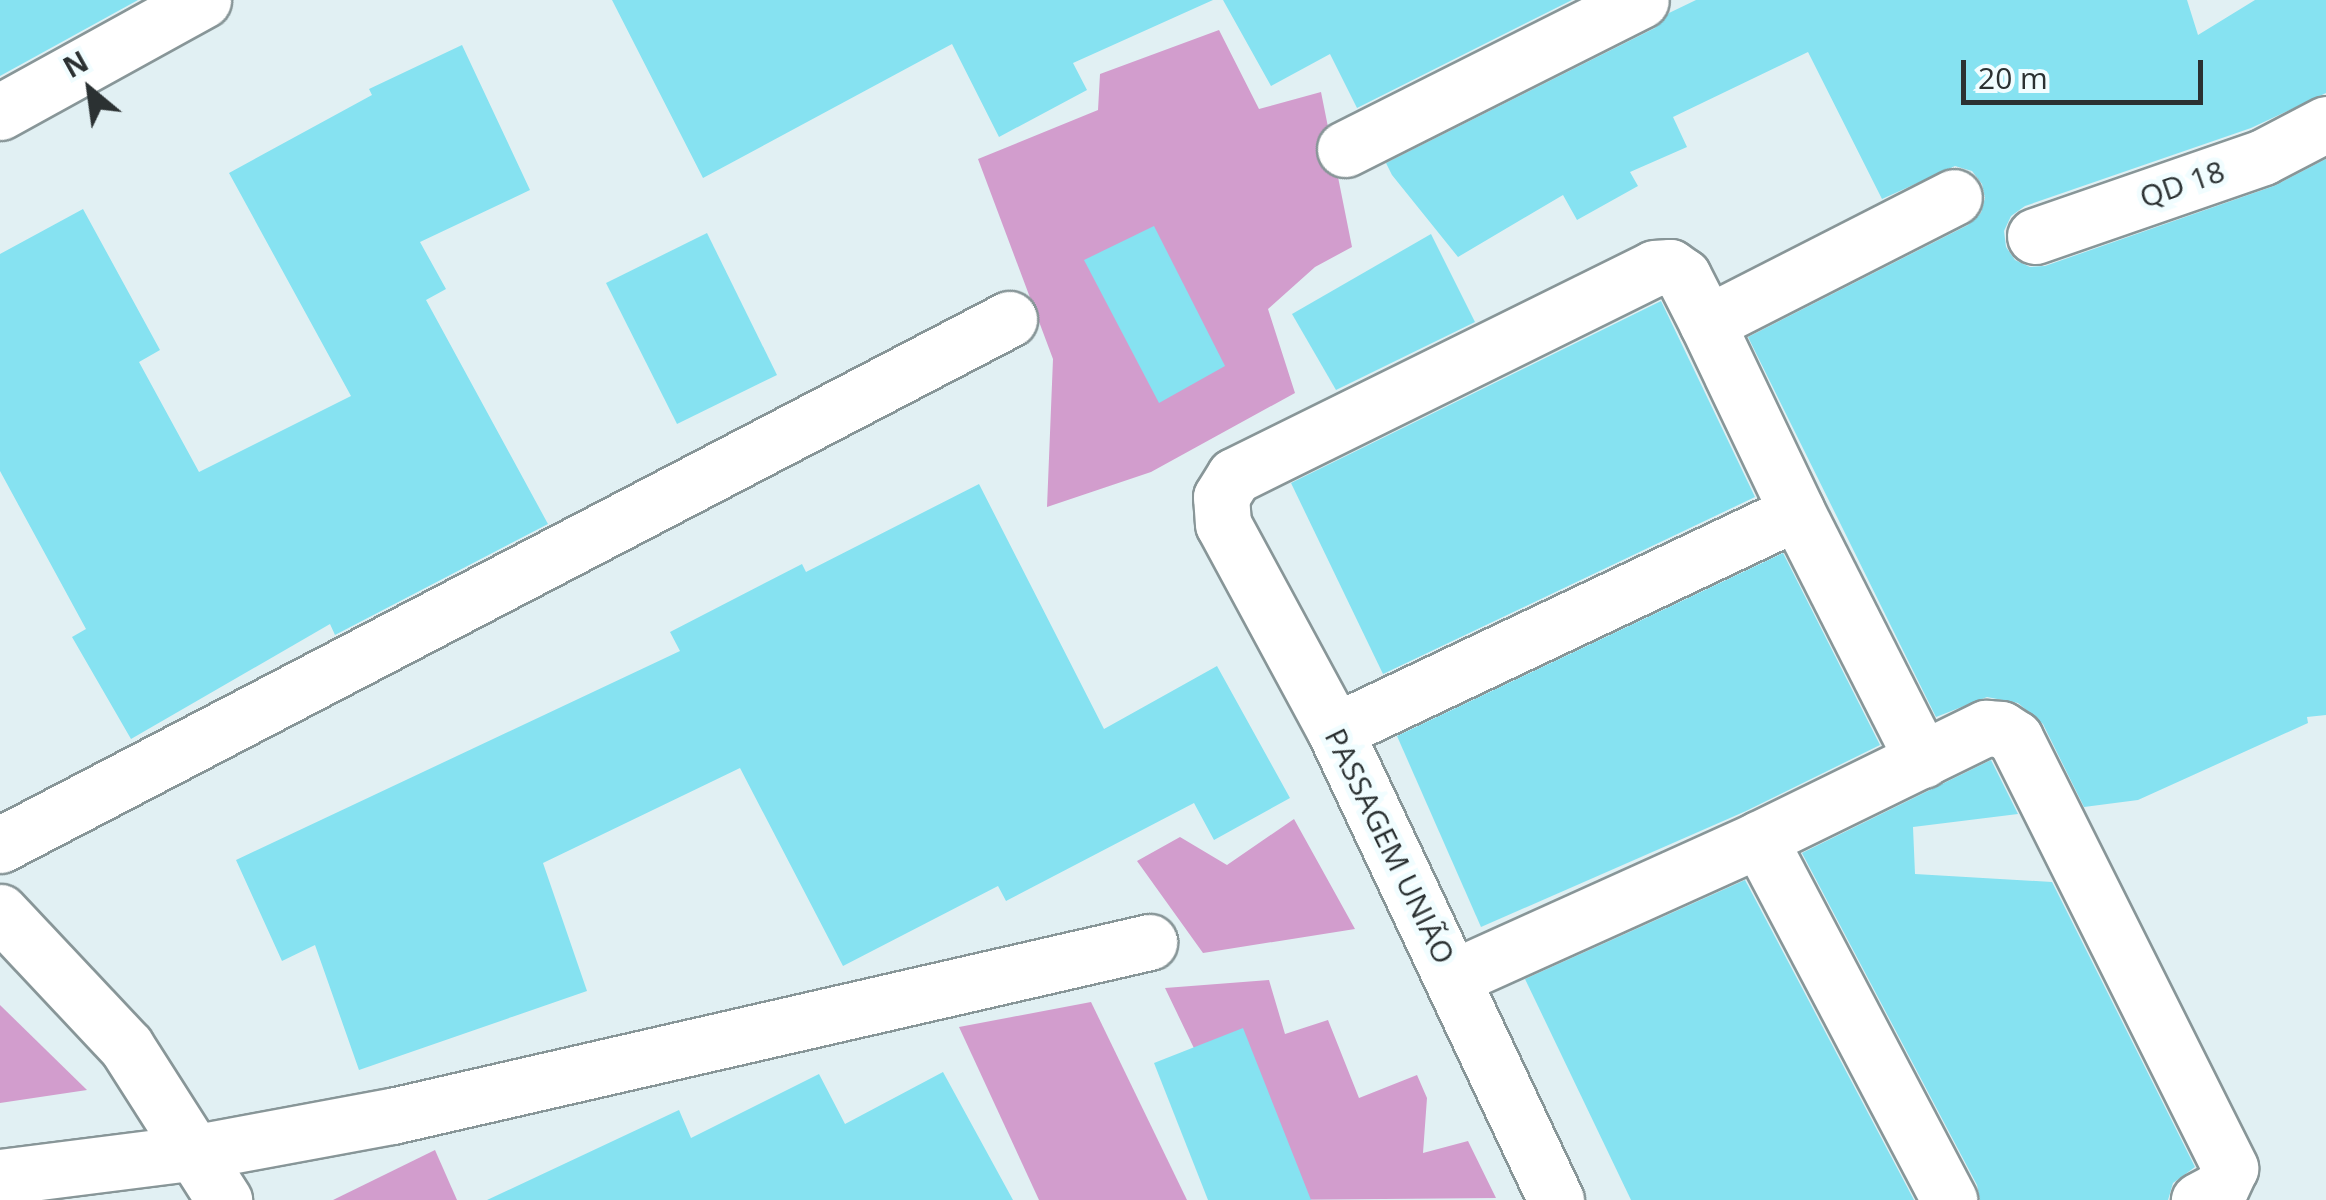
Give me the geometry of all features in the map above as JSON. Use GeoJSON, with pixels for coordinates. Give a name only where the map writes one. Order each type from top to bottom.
{"type":"FeatureCollection","features":[{"type":"Feature","properties":{"kind":"street"},"geometry":{"type":"LineString","coordinates":[[0,112],[202,0]]}},
{"type":"Feature","properties":{"kind":"street"},"geometry":{"type":"LineString","coordinates":[[1346,149],[1642,0]]}},
{"type":"Feature","properties":{"kind":"street","name":"QD 18"},"geometry":{"type":"LineString","coordinates":[[2034,236],[2263,158],[2326,124]]}},
{"type":"Feature","properties":{"kind":"street"},"geometry":{"type":"LineString","coordinates":[[1923,760],[1797,512],[1707,322],[1954,196]]}},
{"type":"Feature","properties":{"kind":"street","name":"PASSAGEM UNIÃO"},"geometry":{"type":"LineString","coordinates":[[1556,1200],[1335,732],[1223,524],[1220,497],[1234,476],[1654,268],[1670,266],[1683,276],[1707,322]]}},
{"type":"Feature","properties":{"kind":"street"},"geometry":{"type":"LineString","coordinates":[[0,846],[1009,318]]}},
{"type":"Feature","properties":{"kind":"street"},"geometry":{"type":"LineString","coordinates":[[1335,732],[1797,512]]}},
{"type":"Feature","properties":{"kind":"street"},"geometry":{"type":"LineString","coordinates":[[1454,977],[1759,839],[1986,728],[2000,729],[2015,738],[2230,1168],[2220,1189],[2199,1200]]}},
{"type":"Feature","properties":{"kind":"street"},"geometry":{"type":"LineString","coordinates":[[1759,839],[1950,1200]]}},
{"type":"Feature","properties":{"kind":"street"},"geometry":{"type":"LineString","coordinates":[[0,912],[126,1046],[224,1200]]}},
{"type":"Feature","properties":{"kind":"street"},"geometry":{"type":"LineString","coordinates":[[0,1177],[197,1152],[392,1116],[1149,942]]}},
{"type":"Feature","properties":{"kind":"shaded area"},"geometry":{"type":"Polygon","coordinates":[[[1219,30],[1259,109],[1321,92],[1352,247],[1315,267],[1268,309],[1295,393],[1151,472],[1047,507],[1053,359],[978,159],[1098,110],[1100,74],[1219,30]]]}},
{"type":"Feature","properties":{"kind":"shaded area"},"geometry":{"type":"Polygon","coordinates":[[[1294,819],[1355,929],[1203,953],[1137,861],[1180,837],[1227,865],[1294,819]]]}},
{"type":"Feature","properties":{"kind":"shaded area"},"geometry":{"type":"Polygon","coordinates":[[[1269,980],[1285,1034],[1328,1020],[1359,1098],[1417,1075],[1427,1098],[1423,1153],[1468,1141],[1496,1198],[1267,1200],[1165,988],[1269,980]]]}},
{"type":"Feature","properties":{"kind":"shaded area"},"geometry":{"type":"Polygon","coordinates":[[[1091,1002],[1187,1200],[1039,1200],[959,1027],[1091,1002]]]}},
{"type":"Feature","properties":{"kind":"shaded area"},"geometry":{"type":"Polygon","coordinates":[[[0,1005],[87,1090],[0,1103],[0,1005]]]}},
{"type":"Feature","properties":{"kind":"shaded area"},"geometry":{"type":"Polygon","coordinates":[[[435,1150],[457,1200],[333,1200],[435,1150]]]}},
{"type":"Feature","properties":{"kind":"building"},"geometry":{"type":"Polygon","coordinates":[[[0,0],[138,0],[0,76],[0,0]]]}},
{"type":"Feature","properties":{"kind":"building"},"geometry":{"type":"Polygon","coordinates":[[[612,0],[1213,0],[1073,63],[1087,90],[999,137],[952,44],[703,178],[612,0]]]}},
{"type":"Feature","properties":{"kind":"building"},"geometry":{"type":"Polygon","coordinates":[[[1223,0],[1572,0],[1357,108],[1330,54],[1271,86],[1223,0]]]}},
{"type":"Feature","properties":{"kind":"building"},"geometry":{"type":"Polygon","coordinates":[[[1696,0],[2187,0],[2198,35],[2255,0],[2326,0],[2326,93],[2251,128],[2025,206],[2011,216],[2004,231],[2006,247],[2015,260],[2030,267],[2045,266],[2274,186],[2326,159],[2326,715],[2307,717],[2308,723],[2138,800],[2084,807],[2043,724],[2018,703],[1987,697],[1936,717],[1748,337],[1968,225],[1981,213],[1985,198],[1982,184],[1972,171],[1955,166],[1882,199],[1808,52],[1673,117],[1687,147],[1630,172],[1638,186],[1577,220],[1563,195],[1458,257],[1392,175],[1386,163],[1655,28],[1669,13],[1696,0]]]}},
{"type":"Feature","properties":{"kind":"building"},"geometry":{"type":"Polygon","coordinates":[[[462,45],[530,190],[420,242],[446,289],[426,300],[548,524],[335,635],[330,624],[131,739],[72,637],[86,629],[0,471],[0,254],[83,209],[160,350],[139,362],[199,472],[351,396],[229,173],[372,95],[369,89],[462,45]]]}},
{"type":"Feature","properties":{"kind":"building"},"geometry":{"type":"Polygon","coordinates":[[[1154,226],[1225,366],[1159,403],[1084,260],[1154,226]]]}},
{"type":"Feature","properties":{"kind":"building"},"geometry":{"type":"Polygon","coordinates":[[[707,233],[777,375],[677,424],[606,283],[707,233]]]}},
{"type":"Feature","properties":{"kind":"building"},"geometry":{"type":"Polygon","coordinates":[[[1431,234],[1475,322],[1336,390],[1292,314],[1431,234]]]}},
{"type":"Feature","properties":{"kind":"building"},"geometry":{"type":"Polygon","coordinates":[[[1661,301],[1755,497],[1383,674],[1291,483],[1661,301]]]}},
{"type":"Feature","properties":{"kind":"building"},"geometry":{"type":"Polygon","coordinates":[[[979,484],[1104,729],[1217,666],[1290,798],[1214,840],[1194,803],[1006,901],[998,886],[843,966],[740,768],[543,863],[587,991],[359,1070],[315,945],[282,961],[236,860],[680,651],[670,632],[802,564],[806,572],[979,484]]]}},
{"type":"Feature","properties":{"kind":"building"},"geometry":{"type":"Polygon","coordinates":[[[1783,553],[1880,745],[1746,811],[1481,927],[1397,736],[1783,553]]]}},
{"type":"Feature","properties":{"kind":"building"},"geometry":{"type":"Polygon","coordinates":[[[1991,760],[2018,814],[1913,827],[1915,874],[2052,882],[2195,1167],[2173,1183],[2168,1200],[1980,1200],[1977,1185],[1802,853],[1991,760]]]}},
{"type":"Feature","properties":{"kind":"building"},"geometry":{"type":"Polygon","coordinates":[[[1745,880],[1914,1200],[1631,1200],[1525,979],[1745,880]]]}},
{"type":"Feature","properties":{"kind":"building"},"geometry":{"type":"Polygon","coordinates":[[[1243,1028],[1311,1200],[1208,1200],[1154,1063],[1243,1028]]]}},
{"type":"Feature","properties":{"kind":"building"},"geometry":{"type":"Polygon","coordinates":[[[943,1072],[1013,1200],[487,1200],[679,1110],[691,1138],[819,1074],[845,1124],[943,1072]]]}}]}
